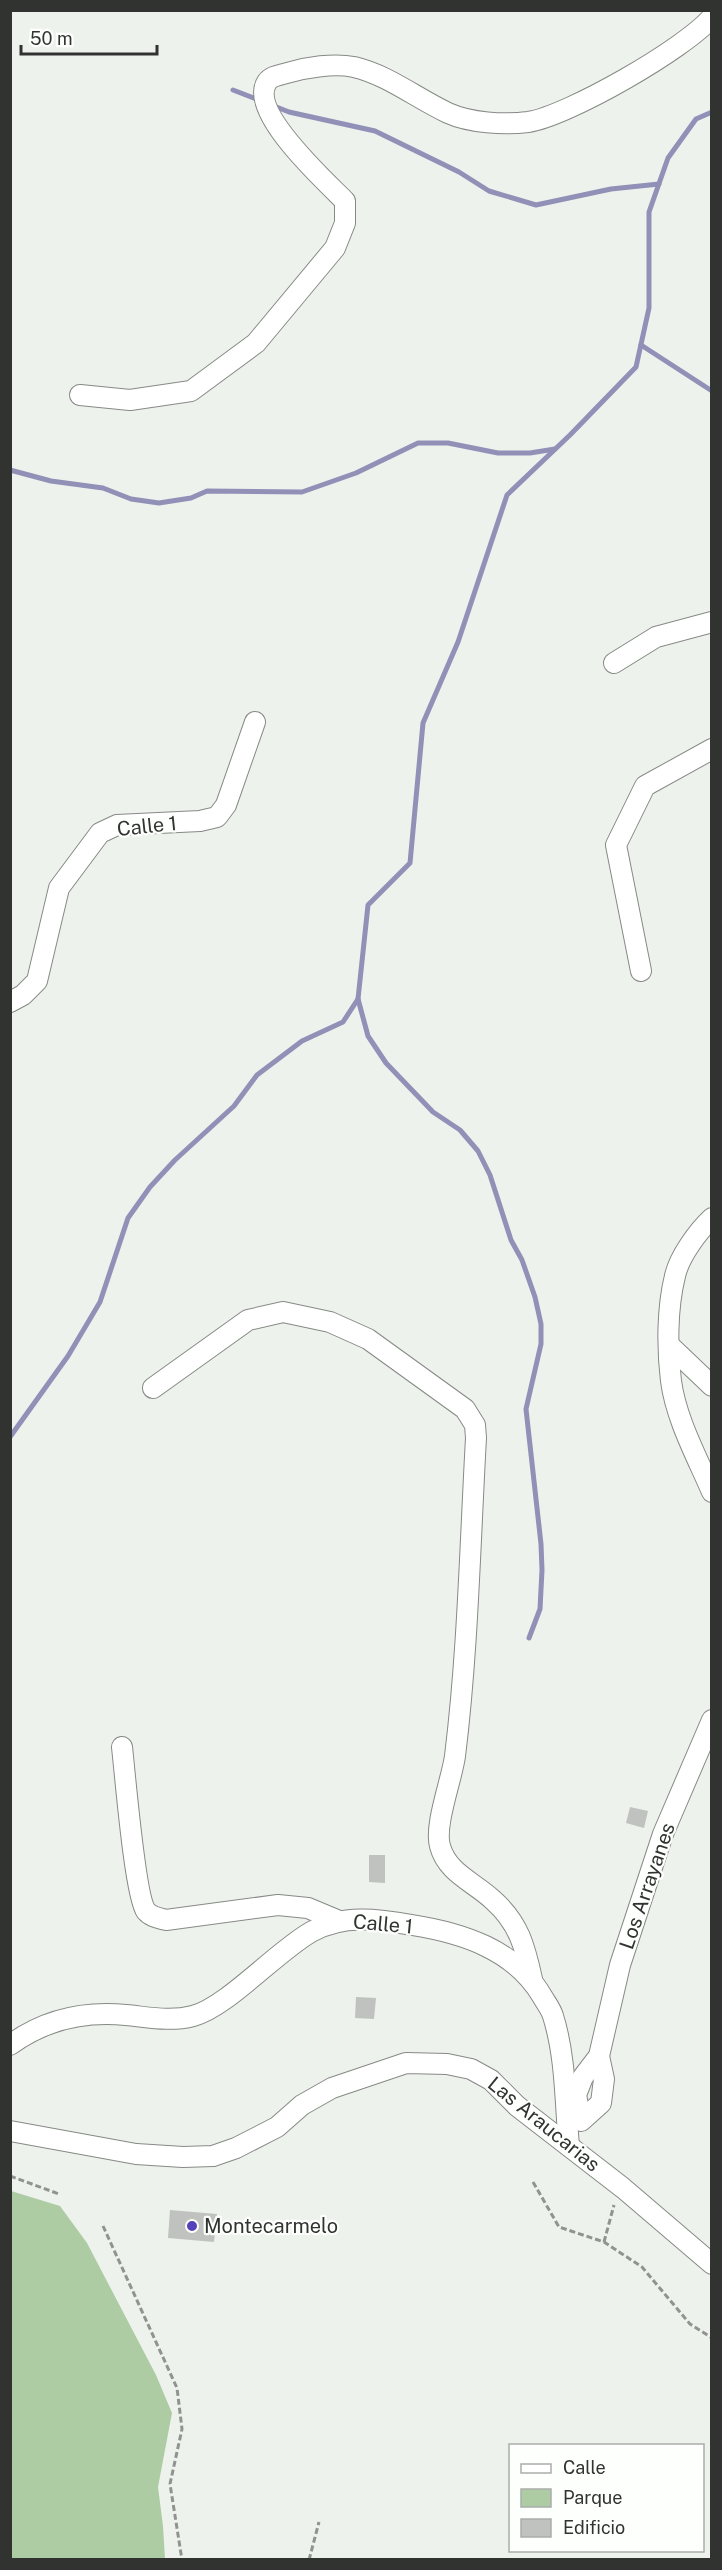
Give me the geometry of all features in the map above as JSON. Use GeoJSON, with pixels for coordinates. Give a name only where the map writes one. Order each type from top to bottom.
{"type":"FeatureCollection","features":[{"type":"Feature","properties":{"kind":"street"},"geometry":{"type":"LineString","coordinates":[[80,395],[130,400],[191,391],[256,343],[335,248],[345,223],[345,201],[275,125],[265,106],[263,93],[267,81],[298,70],[351,66],[374,73],[449,114],[465,119],[528,122],[558,114],[655,62],[702,29],[711,17]]}},
{"type":"Feature","properties":{"kind":"street"},"geometry":{"type":"LineString","coordinates":[[614,663],[656,637],[711,622]]}},
{"type":"Feature","properties":{"kind":"street","name":"Calle 1"},"geometry":{"type":"LineString","coordinates":[[10,1002],[23,995],[37,981],[59,888],[100,833],[117,825],[200,821],[217,817],[226,805],[255,722]]}},
{"type":"Feature","properties":{"kind":"street"},"geometry":{"type":"LineString","coordinates":[[641,971],[616,845],[645,786],[711,749]]}},
{"type":"Feature","properties":{"kind":"street"},"geometry":{"type":"LineString","coordinates":[[711,1218],[698,1231],[675,1274],[669,1328],[671,1382],[683,1422],[711,1492]]}},
{"type":"Feature","properties":{"kind":"street"},"geometry":{"type":"LineString","coordinates":[[153,1388],[248,1320],[283,1312],[330,1322],[368,1339],[465,1409],[475,1425],[476,1438],[462,1678],[454,1759],[439,1830],[439,1844],[445,1861],[494,1900],[522,1937],[532,1979]]}},
{"type":"Feature","properties":{"kind":"street"},"geometry":{"type":"LineString","coordinates":[[670,1346],[711,1386]]}},
{"type":"Feature","properties":{"kind":"street","name":"Los Arrayanes"},"geometry":{"type":"LineString","coordinates":[[573,2149],[580,2121],[576,2095],[583,2077],[599,2056],[621,1965],[663,1834],[711,1720]]}},
{"type":"Feature","properties":{"kind":"street"},"geometry":{"type":"LineString","coordinates":[[122,1746],[139,1888],[146,1911],[154,1917],[166,1920],[278,1905],[308,1908],[339,1920]]}},
{"type":"Feature","properties":{"kind":"street","name":"Calle 1"},"geometry":{"type":"LineString","coordinates":[[10,2045],[48,2024],[78,2015],[122,2015],[165,2020],[195,2015],[221,2001],[278,1955],[312,1932],[339,1920],[377,1919],[471,1939],[505,1956],[532,1979],[553,2014],[561,2052],[573,2149]]}},
{"type":"Feature","properties":{"kind":"street","name":"Las Araucarias"},"geometry":{"type":"LineString","coordinates":[[10,2131],[136,2154],[213,2156],[236,2148],[278,2127],[302,2105],[332,2088],[406,2063],[447,2064],[471,2068],[491,2080],[518,2106],[623,2188],[711,2264]]}},
{"type":"Feature","properties":{"kind":"path"},"geometry":{"type":"LineString","coordinates":[[10,2176],[59,2194]]}},
{"type":"Feature","properties":{"kind":"path"},"geometry":{"type":"LineString","coordinates":[[533,2182],[559,2227],[604,2242],[642,2267],[690,2324],[711,2338]]}},
{"type":"Feature","properties":{"kind":"path"},"geometry":{"type":"LineString","coordinates":[[604,2242],[614,2205],[623,2188]]}},
{"type":"Feature","properties":{"kind":"path"},"geometry":{"type":"LineString","coordinates":[[103,2226],[177,2388],[182,2429],[170,2484],[182,2559]]}},
{"type":"Feature","properties":{"kind":"path"},"geometry":{"type":"LineString","coordinates":[[309,2559],[319,2522]]}},
{"type":"Feature","properties":{"kind":"green space"},"geometry":{"type":"Polygon","coordinates":[[[11,2191],[60,2206],[87,2243],[156,2375],[172,2413],[158,2487],[165,2559],[11,2559],[11,2191]]]}},
{"type":"Feature","properties":{"kind":"building"},"geometry":{"type":"Polygon","coordinates":[[[630,1807],[648,1811],[644,1828],[626,1823],[630,1807]]]}},
{"type":"Feature","properties":{"kind":"building"},"geometry":{"type":"Polygon","coordinates":[[[369,1855],[385,1855],[385,1883],[369,1882],[369,1855]]]}},
{"type":"Feature","properties":{"kind":"building"},"geometry":{"type":"Polygon","coordinates":[[[356,1997],[376,1998],[374,2019],[355,2018],[356,1997]]]}},
{"type":"Feature","properties":{"kind":"building","name":"Montecarmelo"},"geometry":{"type":"Polygon","coordinates":[[[170,2210],[217,2214],[214,2242],[168,2238],[170,2210]]]}},
{"type":"Feature","properties":{"kind":"waterway"},"geometry":{"type":"LineString","coordinates":[[233,90],[259,100]]}},
{"type":"Feature","properties":{"kind":"waterway"},"geometry":{"type":"LineString","coordinates":[[274,106],[289,112],[375,131],[459,172],[489,191],[536,205],[611,189],[659,184]]}},
{"type":"Feature","properties":{"kind":"waterway"},"geometry":{"type":"LineString","coordinates":[[10,1437],[68,1356],[100,1302],[128,1218],[150,1187],[175,1160],[234,1106],[257,1075],[302,1041],[343,1022],[358,999],[368,905],[410,863],[423,723],[458,642],[507,495],[636,367],[649,308],[649,212],[668,158],[696,119],[712,112]]}},
{"type":"Feature","properties":{"kind":"waterway"},"geometry":{"type":"LineString","coordinates":[[641,345],[712,391]]}},
{"type":"Feature","properties":{"kind":"waterway"},"geometry":{"type":"LineString","coordinates":[[10,470],[51,481],[103,488],[131,499],[159,503],[191,498],[207,491],[302,492],[356,473],[418,443],[448,443],[498,453],[530,453],[555,449]]}},
{"type":"Feature","properties":{"kind":"waterway"},"geometry":{"type":"LineString","coordinates":[[358,999],[368,1036],[386,1063],[433,1112],[460,1130],[478,1151],[490,1175],[511,1240],[522,1260],[535,1297],[541,1324],[541,1344],[526,1409],[542,1570],[540,1609],[529,1638]]}},
{"type":"Feature","properties":{"kind":"place","name":"Montecarmelo"},"geometry":{"type":"Point","coordinates":[192,2226]}}]}
